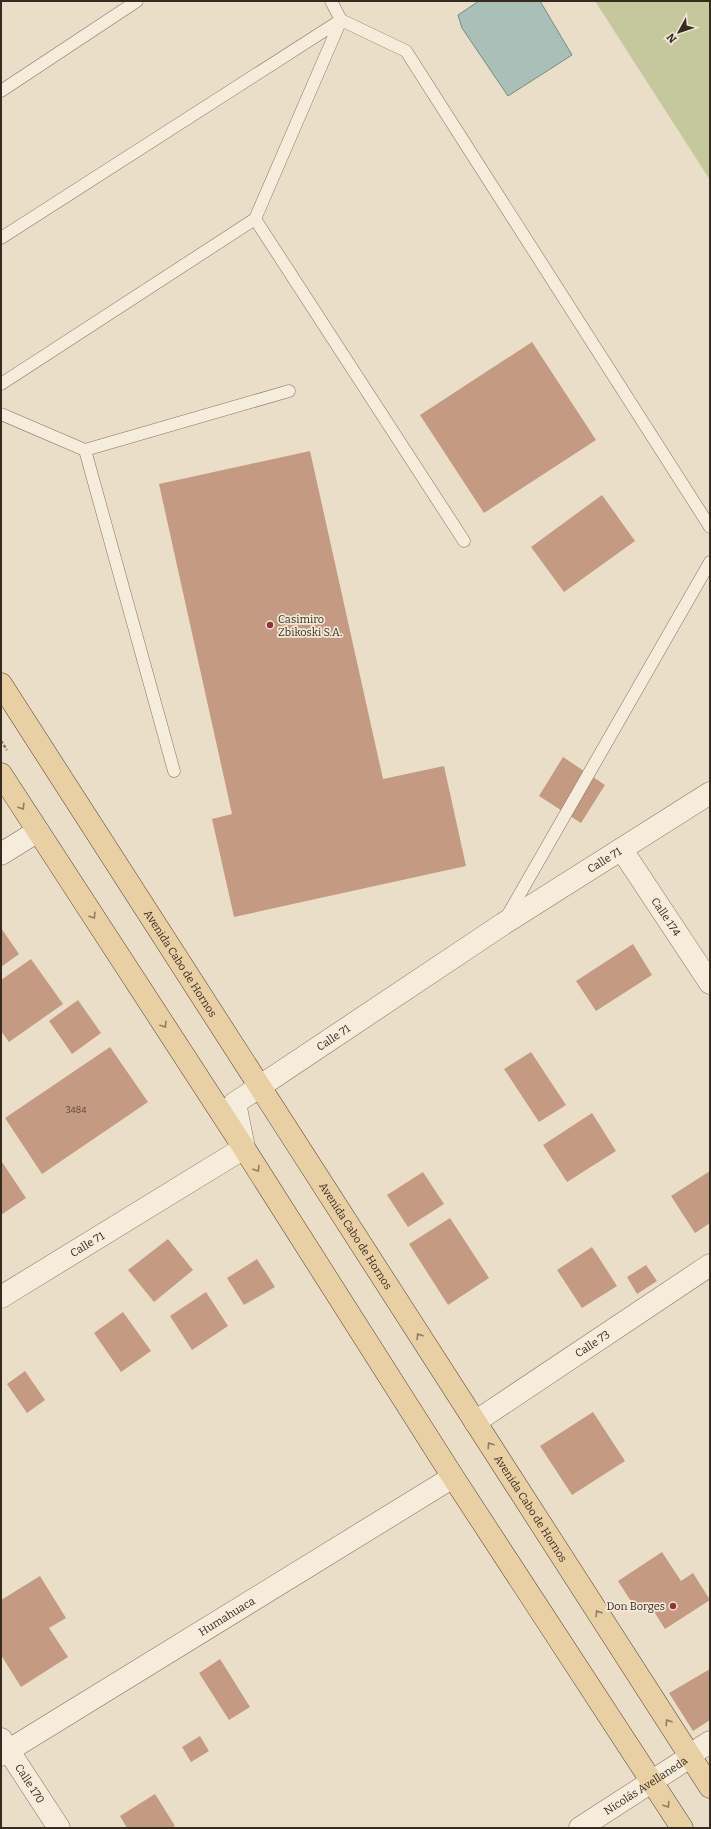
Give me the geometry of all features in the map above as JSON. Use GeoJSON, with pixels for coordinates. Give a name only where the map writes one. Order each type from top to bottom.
{"type":"FeatureCollection","features":[{"type":"Feature","properties":{"kind":"main road","name":"Avenida Cabo de Hornos"},"geometry":{"type":"LineString","coordinates":[[1,684],[710,1787]]}},
{"type":"Feature","properties":{"kind":"main road"},"geometry":{"type":"LineString","coordinates":[[1,774],[244,1148],[453,1477],[682,1828]]}},
{"type":"Feature","properties":{"kind":"street","name":"Calle 71"},"geometry":{"type":"LineString","coordinates":[[1,1297],[244,1148],[235,1103],[503,924],[622,850],[710,792]]}},
{"type":"Feature","properties":{"kind":"street"},"geometry":{"type":"LineString","coordinates":[[1,854],[38,831]]}},
{"type":"Feature","properties":{"kind":"street","name":"Calle 174"},"geometry":{"type":"LineString","coordinates":[[622,850],[710,983]]}},
{"type":"Feature","properties":{"kind":"street","name":"Calle 73"},"geometry":{"type":"LineString","coordinates":[[475,1422],[710,1265]]}},
{"type":"Feature","properties":{"kind":"street","name":"Humahuaca"},"geometry":{"type":"LineString","coordinates":[[3,1748],[453,1477]]}},
{"type":"Feature","properties":{"kind":"street","name":"Nicolás Avellaneda"},"geometry":{"type":"LineString","coordinates":[[580,1828],[652,1782],[710,1742]]}},
{"type":"Feature","properties":{"kind":"street","name":"Calle 170"},"geometry":{"type":"LineString","coordinates":[[3,1748],[59,1828]]}},
{"type":"Feature","properties":{"kind":"lane"},"geometry":{"type":"LineString","coordinates":[[1,91],[136,1]]}},
{"type":"Feature","properties":{"kind":"lane"},"geometry":{"type":"LineString","coordinates":[[330,1],[341,20],[406,51],[710,527]]}},
{"type":"Feature","properties":{"kind":"lane"},"geometry":{"type":"LineString","coordinates":[[1,384],[255,219],[341,20]]}},
{"type":"Feature","properties":{"kind":"lane"},"geometry":{"type":"LineString","coordinates":[[1,238],[341,20]]}},
{"type":"Feature","properties":{"kind":"lane"},"geometry":{"type":"LineString","coordinates":[[255,219],[464,541]]}},
{"type":"Feature","properties":{"kind":"lane"},"geometry":{"type":"LineString","coordinates":[[1,414],[85,450],[289,391]]}},
{"type":"Feature","properties":{"kind":"lane"},"geometry":{"type":"LineString","coordinates":[[85,450],[174,771]]}},
{"type":"Feature","properties":{"kind":"lane"},"geometry":{"type":"LineString","coordinates":[[503,924],[710,562]]}},
{"type":"Feature","properties":{"kind":"green space"},"geometry":{"type":"Polygon","coordinates":[[[595,1],[710,1],[710,180],[595,1]]]}},
{"type":"Feature","properties":{"kind":"water"},"geometry":{"type":"Polygon","coordinates":[[[479,1],[540,1],[572,55],[508,96],[462,28],[458,15],[479,1]]]}},
{"type":"Feature","properties":{"kind":"building"},"geometry":{"type":"Polygon","coordinates":[[[532,342],[596,440],[484,513],[420,415],[532,342]]]}},
{"type":"Feature","properties":{"kind":"building","name":"Casimiro Zbikoski S.A."},"geometry":{"type":"Polygon","coordinates":[[[310,451],[383,779],[444,766],[466,866],[234,917],[212,819],[232,814],[159,484],[310,451]]]}},
{"type":"Feature","properties":{"kind":"building"},"geometry":{"type":"Polygon","coordinates":[[[602,495],[635,541],[564,592],[531,547],[602,495]]]}},
{"type":"Feature","properties":{"kind":"building"},"geometry":{"type":"Polygon","coordinates":[[[563,757],[605,785],[581,823],[539,796],[563,757]]]}},
{"type":"Feature","properties":{"kind":"building"},"geometry":{"type":"Polygon","coordinates":[[[1,928],[19,954],[1,967],[1,928]]]}},
{"type":"Feature","properties":{"kind":"building"},"geometry":{"type":"Polygon","coordinates":[[[633,944],[652,975],[596,1011],[576,981],[633,944]]]}},
{"type":"Feature","properties":{"kind":"building"},"geometry":{"type":"Polygon","coordinates":[[[31,959],[63,1004],[9,1042],[1,1031],[1,980],[31,959]]]}},
{"type":"Feature","properties":{"kind":"building"},"geometry":{"type":"Polygon","coordinates":[[[78,1000],[101,1033],[72,1054],[49,1021],[78,1000]]]}},
{"type":"Feature","properties":{"kind":"building"},"geometry":{"type":"Polygon","coordinates":[[[110,1047],[148,1102],[42,1174],[5,1118],[110,1047]]]}},
{"type":"Feature","properties":{"kind":"building"},"geometry":{"type":"Polygon","coordinates":[[[531,1052],[566,1105],[539,1122],[504,1069],[531,1052]]]}},
{"type":"Feature","properties":{"kind":"building"},"geometry":{"type":"Polygon","coordinates":[[[592,1113],[616,1151],[567,1182],[543,1145],[592,1113]]]}},
{"type":"Feature","properties":{"kind":"building"},"geometry":{"type":"Polygon","coordinates":[[[2,1162],[26,1198],[1,1215],[1,1163],[2,1162]]]}},
{"type":"Feature","properties":{"kind":"building"},"geometry":{"type":"Polygon","coordinates":[[[710,1171],[710,1223],[695,1233],[671,1196],[710,1171]]]}},
{"type":"Feature","properties":{"kind":"building"},"geometry":{"type":"Polygon","coordinates":[[[423,1172],[444,1204],[408,1227],[387,1195],[423,1172]]]}},
{"type":"Feature","properties":{"kind":"building"},"geometry":{"type":"Polygon","coordinates":[[[450,1218],[489,1278],[448,1305],[409,1244],[450,1218]]]}},
{"type":"Feature","properties":{"kind":"building"},"geometry":{"type":"Polygon","coordinates":[[[168,1239],[193,1270],[154,1302],[128,1270],[168,1239]]]}},
{"type":"Feature","properties":{"kind":"building"},"geometry":{"type":"Polygon","coordinates":[[[592,1247],[617,1286],[582,1308],[557,1270],[592,1247]]]}},
{"type":"Feature","properties":{"kind":"building"},"geometry":{"type":"Polygon","coordinates":[[[257,1259],[275,1287],[244,1305],[227,1278],[257,1259]]]}},
{"type":"Feature","properties":{"kind":"building"},"geometry":{"type":"Polygon","coordinates":[[[646,1265],[657,1281],[637,1294],[627,1277],[646,1265]]]}},
{"type":"Feature","properties":{"kind":"building"},"geometry":{"type":"Polygon","coordinates":[[[206,1292],[228,1326],[192,1350],[170,1316],[206,1292]]]}},
{"type":"Feature","properties":{"kind":"building"},"geometry":{"type":"Polygon","coordinates":[[[123,1312],[151,1351],[121,1372],[94,1333],[123,1312]]]}},
{"type":"Feature","properties":{"kind":"building"},"geometry":{"type":"Polygon","coordinates":[[[25,1371],[45,1400],[27,1413],[7,1384],[25,1371]]]}},
{"type":"Feature","properties":{"kind":"building"},"geometry":{"type":"Polygon","coordinates":[[[593,1412],[625,1461],[572,1495],[540,1446],[593,1412]]]}},
{"type":"Feature","properties":{"kind":"building"},"geometry":{"type":"Polygon","coordinates":[[[662,1552],[681,1581],[693,1573],[710,1600],[665,1629],[648,1602],[636,1609],[618,1581],[662,1552]]]}},
{"type":"Feature","properties":{"kind":"building"},"geometry":{"type":"Polygon","coordinates":[[[40,1576],[66,1618],[49,1628],[68,1657],[21,1687],[1,1655],[1,1600],[40,1576]]]}},
{"type":"Feature","properties":{"kind":"building"},"geometry":{"type":"Polygon","coordinates":[[[220,1659],[250,1707],[229,1720],[199,1673],[220,1659]]]}},
{"type":"Feature","properties":{"kind":"building"},"geometry":{"type":"Polygon","coordinates":[[[710,1669],[710,1720],[693,1731],[669,1693],[710,1669]]]}},
{"type":"Feature","properties":{"kind":"building"},"geometry":{"type":"Polygon","coordinates":[[[200,1736],[209,1751],[191,1762],[182,1747],[200,1736]]]}},
{"type":"Feature","properties":{"kind":"building"},"geometry":{"type":"Polygon","coordinates":[[[155,1794],[175,1826],[171,1828],[127,1828],[120,1816],[155,1794]]]}},
{"type":"Feature","properties":{"kind":"place","name":"Casimiro Zbikoski S.A."},"geometry":{"type":"Point","coordinates":[270,625]}},
{"type":"Feature","properties":{"kind":"place","name":"Don Borges"},"geometry":{"type":"Point","coordinates":[673,1606]}}]}
